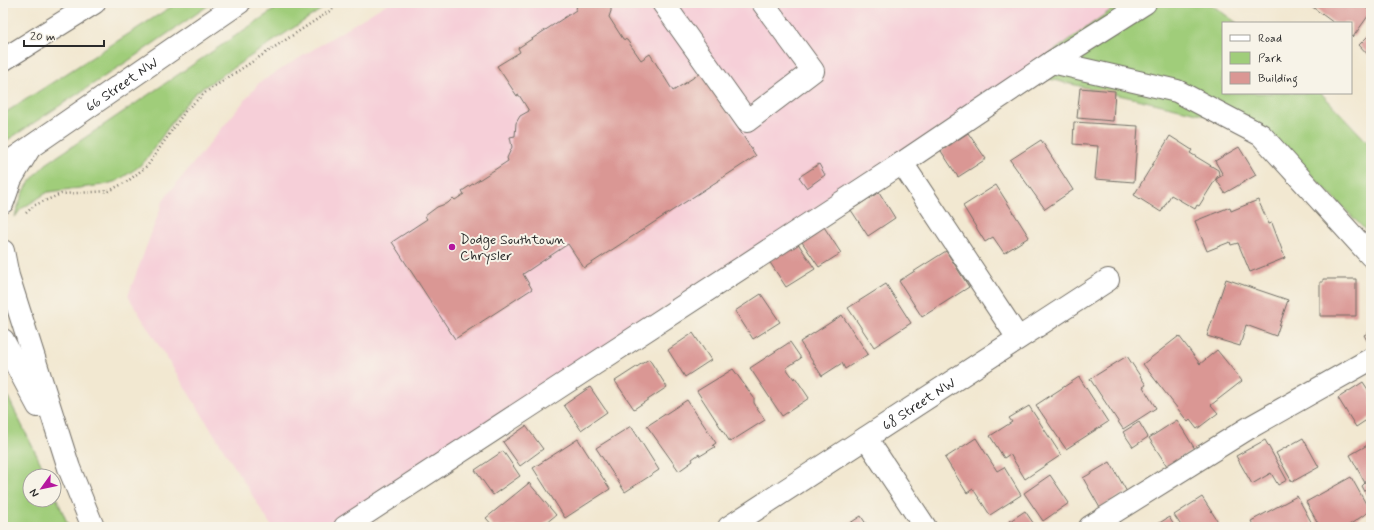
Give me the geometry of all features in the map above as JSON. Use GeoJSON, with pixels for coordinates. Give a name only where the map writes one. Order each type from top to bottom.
{"type":"FeatureCollection","features":[{"type":"Feature","properties":{"kind":"main road"},"geometry":{"type":"LineString","coordinates":[[3,60],[94,3]]}},
{"type":"Feature","properties":{"kind":"main road","name":"66 Street NW"},"geometry":{"type":"LineString","coordinates":[[3,166],[239,3]]}},
{"type":"Feature","properties":{"kind":"main road"},"geometry":{"type":"LineString","coordinates":[[663,3],[746,121],[813,71],[763,3]]}},
{"type":"Feature","properties":{"kind":"main road"},"geometry":{"type":"LineString","coordinates":[[344,527],[902,163],[1052,62],[1145,3]]}},
{"type":"Feature","properties":{"kind":"main road"},"geometry":{"type":"LineString","coordinates":[[1052,62],[1177,91],[1261,135],[1371,256]]}},
{"type":"Feature","properties":{"kind":"main road"},"geometry":{"type":"LineString","coordinates":[[3,202],[11,179],[28,149]]}},
{"type":"Feature","properties":{"kind":"main road"},"geometry":{"type":"LineString","coordinates":[[902,163],[1018,338]]}},
{"type":"Feature","properties":{"kind":"main road"},"geometry":{"type":"LineString","coordinates":[[3,252],[8,276],[69,468]]}},
{"type":"Feature","properties":{"kind":"main road","name":"68 Street NW"},"geometry":{"type":"LineString","coordinates":[[729,527],[1108,280]]}},
{"type":"Feature","properties":{"kind":"main road"},"geometry":{"type":"LineString","coordinates":[[3,340],[31,390],[69,468],[93,527]]}},
{"type":"Feature","properties":{"kind":"main road"},"geometry":{"type":"LineString","coordinates":[[1090,527],[1247,429],[1371,359]]}},
{"type":"Feature","properties":{"kind":"main road"},"geometry":{"type":"LineString","coordinates":[[866,438],[925,527]]}},
{"type":"Feature","properties":{"kind":"path"},"geometry":{"type":"LineString","coordinates":[[24,215],[35,205],[61,194],[109,191],[128,181],[148,165],[186,110],[206,92],[342,3]]}},
{"type":"Feature","properties":{"kind":"shaded area","name":"Dodge Southtown Chrysler"},"geometry":{"type":"Polygon","coordinates":[[[388,3],[1121,3],[1023,73],[333,527],[272,527],[128,296],[164,199],[259,83],[388,3]]]}},
{"type":"Feature","properties":{"kind":"green space"},"geometry":{"type":"Polygon","coordinates":[[[177,3],[212,3],[128,61],[3,143],[3,114],[177,3]]]}},
{"type":"Feature","properties":{"kind":"green space"},"geometry":{"type":"Polygon","coordinates":[[[284,3],[331,3],[195,93],[179,112],[145,161],[137,168],[117,181],[103,185],[48,192],[21,209],[15,217],[26,188],[34,176],[46,164],[284,3]]]}},
{"type":"Feature","properties":{"kind":"green space"},"geometry":{"type":"Polygon","coordinates":[[[1121,3],[1209,3],[1236,22],[1222,22],[1222,94],[1322,94],[1371,146],[1371,236],[1267,129],[1023,73],[1121,3]]]}},
{"type":"Feature","properties":{"kind":"green space"},"geometry":{"type":"Polygon","coordinates":[[[3,387],[43,468],[22,468],[22,508],[61,508],[69,527],[3,527],[3,387]]]}},
{"type":"Feature","properties":{"kind":"building"},"geometry":{"type":"Polygon","coordinates":[[[577,3],[611,3],[609,17],[623,39],[627,40],[641,60],[650,54],[673,91],[702,72],[756,156],[584,268],[568,244],[523,274],[532,289],[455,339],[392,242],[427,219],[425,216],[437,207],[448,203],[453,198],[455,200],[464,194],[462,191],[508,161],[507,158],[512,147],[510,137],[515,136],[516,123],[520,116],[529,111],[497,66],[520,52],[518,48],[576,10],[577,3]]]}},
{"type":"Feature","properties":{"kind":"building"},"geometry":{"type":"Polygon","coordinates":[[[1307,3],[1360,3],[1371,12],[1353,37],[1352,22],[1333,22],[1307,3]]]}},
{"type":"Feature","properties":{"kind":"building"},"geometry":{"type":"Polygon","coordinates":[[[1371,33],[1371,58],[1359,45],[1371,33]]]}},
{"type":"Feature","properties":{"kind":"building"},"geometry":{"type":"Polygon","coordinates":[[[1080,88],[1115,91],[1113,121],[1077,118],[1080,88]]]}},
{"type":"Feature","properties":{"kind":"building"},"geometry":{"type":"Polygon","coordinates":[[[1074,122],[1138,126],[1134,182],[1095,179],[1098,146],[1073,144],[1074,122]]]}},
{"type":"Feature","properties":{"kind":"building"},"geometry":{"type":"Polygon","coordinates":[[[968,133],[986,159],[958,177],[941,151],[968,133]]]}},
{"type":"Feature","properties":{"kind":"building"},"geometry":{"type":"Polygon","coordinates":[[[1170,136],[1192,150],[1190,153],[1218,170],[1219,174],[1199,206],[1197,205],[1195,209],[1171,195],[1161,212],[1134,195],[1170,136]]]}},
{"type":"Feature","properties":{"kind":"building"},"geometry":{"type":"Polygon","coordinates":[[[1041,140],[1073,190],[1045,209],[1010,160],[1041,140]]]}},
{"type":"Feature","properties":{"kind":"building"},"geometry":{"type":"Polygon","coordinates":[[[1239,147],[1256,175],[1225,193],[1216,179],[1223,175],[1215,161],[1239,147]]]}},
{"type":"Feature","properties":{"kind":"building"},"geometry":{"type":"Polygon","coordinates":[[[819,164],[825,175],[807,188],[799,177],[819,164]]]}},
{"type":"Feature","properties":{"kind":"building"},"geometry":{"type":"Polygon","coordinates":[[[996,185],[1029,237],[1004,253],[993,237],[985,242],[963,206],[996,185]]]}},
{"type":"Feature","properties":{"kind":"building"},"geometry":{"type":"Polygon","coordinates":[[[879,192],[895,218],[868,236],[851,210],[879,192]]]}},
{"type":"Feature","properties":{"kind":"building"},"geometry":{"type":"Polygon","coordinates":[[[1258,200],[1269,224],[1272,223],[1285,258],[1250,272],[1238,243],[1231,245],[1230,242],[1207,251],[1195,221],[1230,207],[1231,211],[1258,200]]]}},
{"type":"Feature","properties":{"kind":"building"},"geometry":{"type":"Polygon","coordinates":[[[824,227],[841,253],[819,267],[802,242],[824,227]]]}},
{"type":"Feature","properties":{"kind":"building"},"geometry":{"type":"Polygon","coordinates":[[[797,242],[815,269],[786,287],[769,261],[797,242]]]}},
{"type":"Feature","properties":{"kind":"building"},"geometry":{"type":"Polygon","coordinates":[[[946,251],[969,287],[922,317],[899,281],[946,251]]]}},
{"type":"Feature","properties":{"kind":"building"},"geometry":{"type":"Polygon","coordinates":[[[1226,279],[1288,300],[1276,336],[1246,325],[1240,346],[1207,336],[1226,279]]]}},
{"type":"Feature","properties":{"kind":"building"},"geometry":{"type":"Polygon","coordinates":[[[1323,279],[1356,279],[1356,316],[1320,316],[1320,282],[1323,282],[1323,279]]]}},
{"type":"Feature","properties":{"kind":"building"},"geometry":{"type":"Polygon","coordinates":[[[886,284],[911,323],[874,347],[848,308],[886,284]]]}},
{"type":"Feature","properties":{"kind":"building"},"geometry":{"type":"Polygon","coordinates":[[[761,294],[780,322],[753,339],[735,311],[761,294]]]}},
{"type":"Feature","properties":{"kind":"building"},"geometry":{"type":"Polygon","coordinates":[[[842,315],[868,354],[845,369],[842,363],[822,376],[800,342],[842,315]]]}},
{"type":"Feature","properties":{"kind":"building"},"geometry":{"type":"Polygon","coordinates":[[[1371,331],[1371,348],[1364,335],[1371,331]]]}},
{"type":"Feature","properties":{"kind":"building"},"geometry":{"type":"Polygon","coordinates":[[[693,333],[711,360],[685,377],[668,350],[693,333]]]}},
{"type":"Feature","properties":{"kind":"building"},"geometry":{"type":"Polygon","coordinates":[[[1179,336],[1200,364],[1217,350],[1242,381],[1211,405],[1218,413],[1197,429],[1190,420],[1188,422],[1143,364],[1179,336]]]}},
{"type":"Feature","properties":{"kind":"building"},"geometry":{"type":"Polygon","coordinates":[[[790,342],[801,358],[786,368],[794,379],[795,377],[809,398],[782,416],[750,368],[790,342]]]}},
{"type":"Feature","properties":{"kind":"building"},"geometry":{"type":"Polygon","coordinates":[[[1127,356],[1146,385],[1143,387],[1156,408],[1123,429],[1090,379],[1127,356]]]}},
{"type":"Feature","properties":{"kind":"building"},"geometry":{"type":"Polygon","coordinates":[[[649,359],[667,387],[634,409],[615,381],[649,359]]]}},
{"type":"Feature","properties":{"kind":"building"},"geometry":{"type":"Polygon","coordinates":[[[733,369],[754,398],[754,403],[765,420],[730,442],[697,391],[733,369]]]}},
{"type":"Feature","properties":{"kind":"building"},"geometry":{"type":"Polygon","coordinates":[[[1079,377],[1108,422],[1066,449],[1036,405],[1079,377]]]}},
{"type":"Feature","properties":{"kind":"building"},"geometry":{"type":"Polygon","coordinates":[[[1363,382],[1371,394],[1371,417],[1356,427],[1338,398],[1363,382]]]}},
{"type":"Feature","properties":{"kind":"building"},"geometry":{"type":"Polygon","coordinates":[[[590,387],[607,412],[581,430],[564,405],[590,387]]]}},
{"type":"Feature","properties":{"kind":"building"},"geometry":{"type":"Polygon","coordinates":[[[687,400],[716,443],[713,445],[715,447],[700,456],[699,454],[692,459],[693,461],[679,471],[647,426],[687,400]]]}},
{"type":"Feature","properties":{"kind":"building"},"geometry":{"type":"Polygon","coordinates":[[[1029,406],[1061,455],[1025,479],[1010,454],[1004,458],[990,436],[1012,422],[1009,418],[1029,406]]]}},
{"type":"Feature","properties":{"kind":"building"},"geometry":{"type":"Polygon","coordinates":[[[1177,420],[1195,449],[1167,466],[1149,438],[1177,420]]]}},
{"type":"Feature","properties":{"kind":"building"},"geometry":{"type":"Polygon","coordinates":[[[1139,422],[1148,437],[1133,447],[1123,432],[1139,422]]]}},
{"type":"Feature","properties":{"kind":"building"},"geometry":{"type":"Polygon","coordinates":[[[526,426],[543,449],[520,466],[503,442],[526,426]]]}},
{"type":"Feature","properties":{"kind":"building"},"geometry":{"type":"Polygon","coordinates":[[[631,426],[659,470],[625,492],[596,448],[631,426]]]}},
{"type":"Feature","properties":{"kind":"building"},"geometry":{"type":"Polygon","coordinates":[[[976,438],[997,471],[1004,467],[1021,495],[990,515],[973,489],[967,493],[945,458],[976,438]]]}},
{"type":"Feature","properties":{"kind":"building"},"geometry":{"type":"Polygon","coordinates":[[[1303,438],[1319,467],[1292,482],[1276,453],[1303,438]]]}},
{"type":"Feature","properties":{"kind":"building"},"geometry":{"type":"Polygon","coordinates":[[[578,439],[610,489],[565,518],[533,468],[578,439]]]}},
{"type":"Feature","properties":{"kind":"building"},"geometry":{"type":"Polygon","coordinates":[[[1265,440],[1287,480],[1278,485],[1271,473],[1252,484],[1236,456],[1265,440]]]}},
{"type":"Feature","properties":{"kind":"building"},"geometry":{"type":"Polygon","coordinates":[[[1371,443],[1371,498],[1369,499],[1362,486],[1365,483],[1350,455],[1371,443]]]}},
{"type":"Feature","properties":{"kind":"building"},"geometry":{"type":"Polygon","coordinates":[[[503,451],[520,476],[493,495],[475,470],[503,451]]]}},
{"type":"Feature","properties":{"kind":"building"},"geometry":{"type":"Polygon","coordinates":[[[1110,462],[1127,492],[1100,508],[1083,478],[1110,462]]]}},
{"type":"Feature","properties":{"kind":"building"},"geometry":{"type":"Polygon","coordinates":[[[1050,475],[1069,503],[1043,521],[1024,493],[1050,475]]]}},
{"type":"Feature","properties":{"kind":"building"},"geometry":{"type":"Polygon","coordinates":[[[1351,477],[1370,511],[1346,527],[1320,527],[1306,502],[1351,477]]]}},
{"type":"Feature","properties":{"kind":"building"},"geometry":{"type":"Polygon","coordinates":[[[529,483],[556,515],[541,527],[494,527],[486,518],[529,483]]]}},
{"type":"Feature","properties":{"kind":"building"},"geometry":{"type":"Polygon","coordinates":[[[1297,496],[1314,527],[1254,527],[1251,521],[1297,496]]]}},
{"type":"Feature","properties":{"kind":"building"},"geometry":{"type":"Polygon","coordinates":[[[1202,497],[1219,523],[1213,527],[1182,527],[1174,515],[1202,497]]]}},
{"type":"Feature","properties":{"kind":"building"},"geometry":{"type":"Polygon","coordinates":[[[1025,511],[1036,527],[1001,527],[1025,511]]]}},
{"type":"Feature","properties":{"kind":"building"},"geometry":{"type":"Polygon","coordinates":[[[861,516],[868,527],[844,527],[861,516]]]}},
{"type":"Feature","properties":{"kind":"building"},"geometry":{"type":"Polygon","coordinates":[[[1169,517],[1175,527],[1153,527],[1169,517]]]}},
{"type":"Feature","properties":{"kind":"place","name":"Dodge Southtown Chrysler"},"geometry":{"type":"Point","coordinates":[452,247]}}]}
